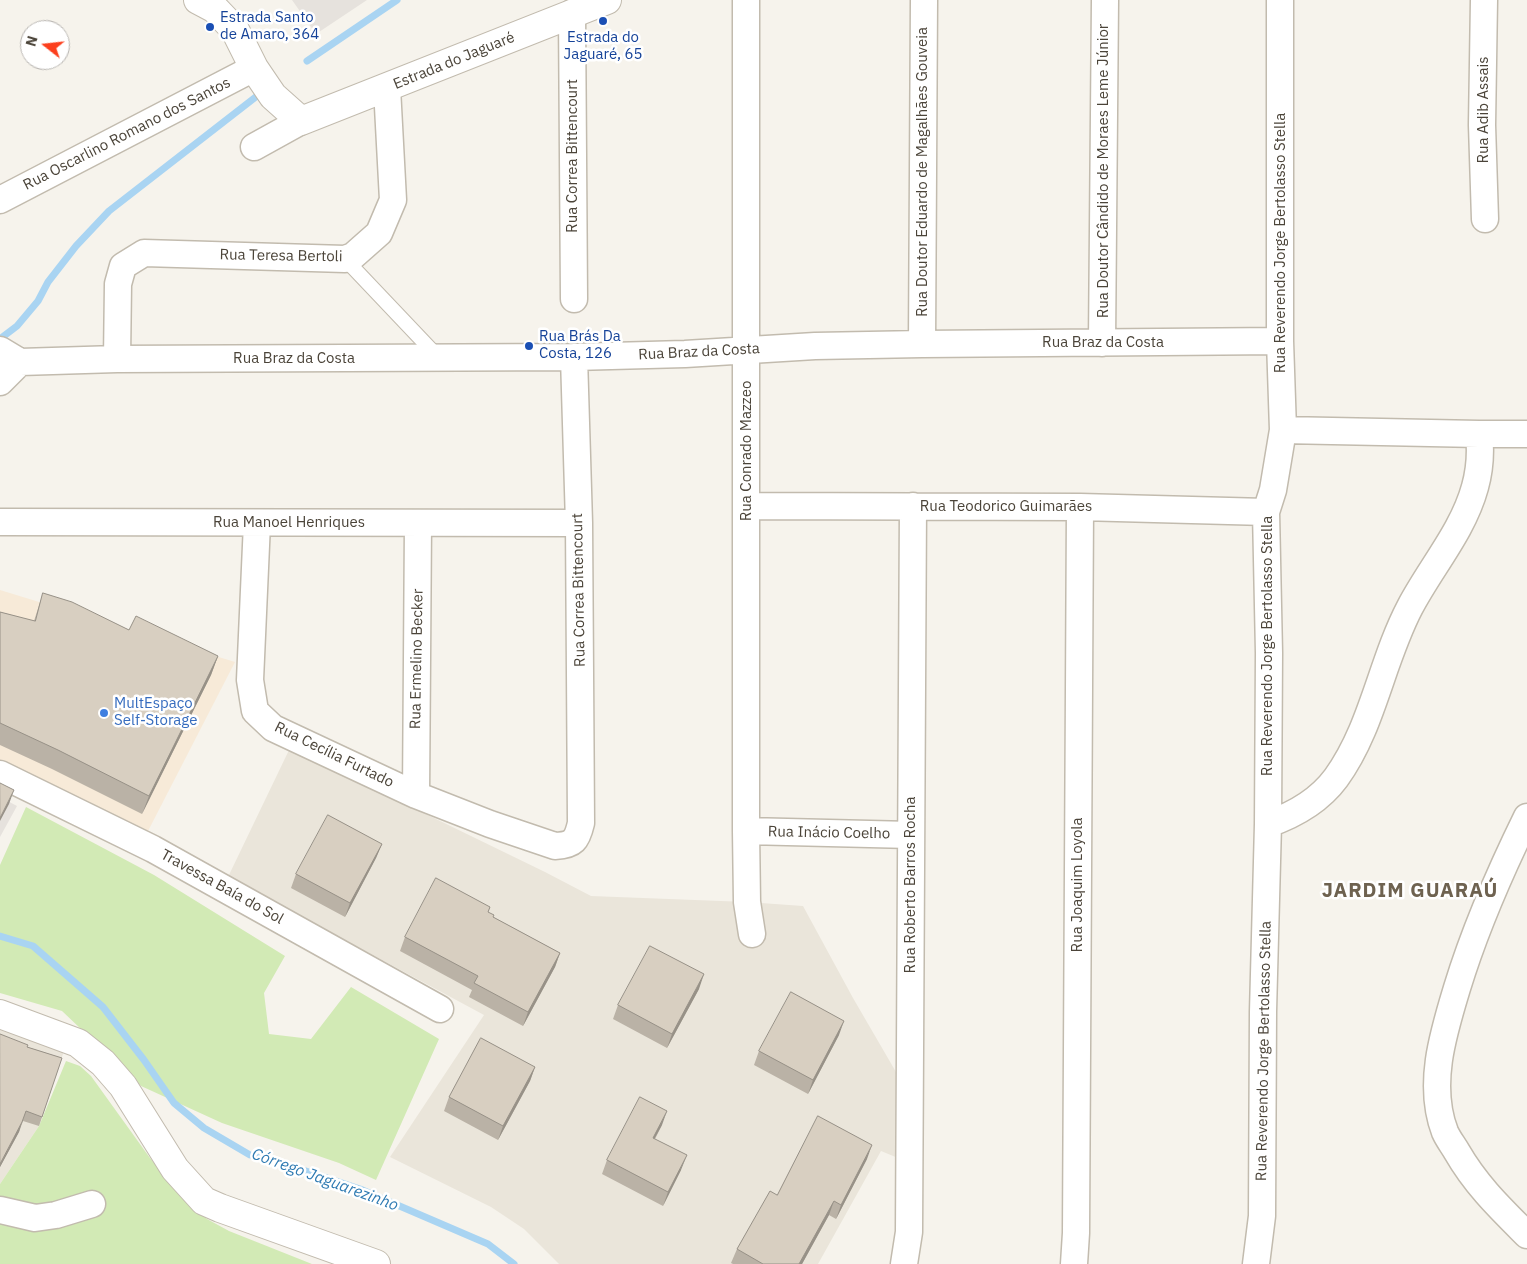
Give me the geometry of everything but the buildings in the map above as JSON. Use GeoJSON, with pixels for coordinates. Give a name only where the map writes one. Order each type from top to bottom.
{"type":"FeatureCollection","features":[{"type":"Feature","properties":{"kind":"street"},"geometry":{"type":"LineString","coordinates":[[198,0],[215,9],[235,30],[254,68],[273,96],[301,121],[254,147]]}},
{"type":"Feature","properties":{"kind":"street","name":"Estrada do Jaguaré"},"geometry":{"type":"LineString","coordinates":[[301,121],[607,0]]}},
{"type":"Feature","properties":{"kind":"street","name":"Rua Conrado Mazzeo"},"geometry":{"type":"LineString","coordinates":[[746,0],[746,831],[747,902],[752,934]]}},
{"type":"Feature","properties":{"kind":"street","name":"Rua Doutor Eduardo de Magalhães Gouveia"},"geometry":{"type":"LineString","coordinates":[[922,344],[924,0]]}},
{"type":"Feature","properties":{"kind":"street","name":"Rua Doutor Cândido de Moraes Leme Júnior"},"geometry":{"type":"LineString","coordinates":[[1102,342],[1105,0]]}},
{"type":"Feature","properties":{"kind":"street","name":"Rua Reverendo Jorge Bertolasso Stella"},"geometry":{"type":"LineString","coordinates":[[1256,1264],[1262,1216],[1263,1012],[1268,824],[1269,653],[1266,512],[1273,490],[1283,430],[1280,341],[1280,0]]}},
{"type":"Feature","properties":{"kind":"street","name":"Rua Adib Assais"},"geometry":{"type":"LineString","coordinates":[[1484,0],[1482,125],[1485,219]]}},
{"type":"Feature","properties":{"kind":"street","name":"Rua Correa Bittencourt"},"geometry":{"type":"LineString","coordinates":[[572,13],[574,298]]}},
{"type":"Feature","properties":{"kind":"street","name":"Rua Oscarlino Romano dos Santos"},"geometry":{"type":"LineString","coordinates":[[0,200],[254,68]]}},
{"type":"Feature","properties":{"kind":"street","name":"Rua Teresa Bertoli"},"geometry":{"type":"LineString","coordinates":[[117,359],[118,284],[123,266],[144,253],[346,260],[380,232],[393,200],[387,88]]}},
{"type":"Feature","properties":{"kind":"street","name":"Rua Braz da Costa"},"geometry":{"type":"LineString","coordinates":[[10,356],[117,359],[439,358],[685,354],[922,344],[1280,341]]}},
{"type":"Feature","properties":{"kind":"street"},"geometry":{"type":"LineString","coordinates":[[0,382],[10,356]]}},
{"type":"Feature","properties":{"kind":"street","name":"Rua Correa Bittencourt"},"geometry":{"type":"LineString","coordinates":[[574,356],[579,523],[581,823]]}},
{"type":"Feature","properties":{"kind":"street"},"geometry":{"type":"LineString","coordinates":[[1283,430],[1527,434]]}},
{"type":"Feature","properties":{"kind":"street"},"geometry":{"type":"LineString","coordinates":[[1268,824],[1288,817],[1310,804],[1335,779],[1359,741],[1410,608],[1467,510],[1480,464],[1479,434]]}},
{"type":"Feature","properties":{"kind":"street","name":"Rua Teodorico Guimarães"},"geometry":{"type":"LineString","coordinates":[[747,506],[1080,507],[1266,512]]}},
{"type":"Feature","properties":{"kind":"street","name":"Rua Roberto Barros Rocha"},"geometry":{"type":"LineString","coordinates":[[904,1264],[909,1232],[913,506]]}},
{"type":"Feature","properties":{"kind":"street","name":"Rua Joaquim Loyola"},"geometry":{"type":"LineString","coordinates":[[1074,1264],[1076,1224],[1080,507]]}},
{"type":"Feature","properties":{"kind":"street","name":"Rua Manoel Henriques"},"geometry":{"type":"LineString","coordinates":[[0,522],[579,523]]}},
{"type":"Feature","properties":{"kind":"street","name":"Rua Cecília Furtado"},"geometry":{"type":"LineString","coordinates":[[258,523],[250,680],[255,711],[273,728],[416,795],[490,824],[556,846],[566,845],[577,838],[581,823]]}},
{"type":"Feature","properties":{"kind":"street","name":"Rua Ermelino Becker"},"geometry":{"type":"LineString","coordinates":[[416,795],[418,523]]}},
{"type":"Feature","properties":{"kind":"street","name":"Travessa Baía do Sol"},"geometry":{"type":"LineString","coordinates":[[0,774],[153,849],[440,1009]]}},
{"type":"Feature","properties":{"kind":"street"},"geometry":{"type":"LineString","coordinates":[[1527,816],[1498,878],[1466,960],[1442,1037],[1437,1077],[1438,1108],[1446,1133],[1464,1164],[1487,1195],[1527,1235]]}},
{"type":"Feature","properties":{"kind":"street","name":"Rua Inácio Coelho"},"geometry":{"type":"LineString","coordinates":[[746,831],[911,835]]}},
{"type":"Feature","properties":{"kind":"street"},"geometry":{"type":"LineString","coordinates":[[0,1014],[78,1043],[103,1063],[123,1086],[175,1169],[204,1201],[376,1264]]}},
{"type":"Feature","properties":{"kind":"street"},"geometry":{"type":"LineString","coordinates":[[0,1210],[35,1218],[56,1215],[92,1204]]}},
{"type":"Feature","properties":{"kind":"lane"},"geometry":{"type":"LineString","coordinates":[[346,260],[439,358]]}},
{"type":"Feature","properties":{"kind":"shaded area"},"geometry":{"type":"Polygon","coordinates":[[[292,0],[367,0],[316,34],[292,0]]]}},
{"type":"Feature","properties":{"kind":"shaded area","name":"MultEspaço Self-Storage"},"geometry":{"type":"Polygon","coordinates":[[[0,590],[235,662],[147,833],[0,763],[0,590]]]}},
{"type":"Feature","properties":{"kind":"shaded area"},"geometry":{"type":"Polygon","coordinates":[[[290,748],[591,896],[803,906],[896,1072],[898,1158],[881,1151],[818,1264],[559,1264],[524,1229],[491,1207],[390,1157],[484,1015],[228,877],[290,748]]]}},
{"type":"Feature","properties":{"kind":"shaded area"},"geometry":{"type":"Polygon","coordinates":[[[0,797],[17,806],[0,837],[0,797]]]}},
{"type":"Feature","properties":{"kind":"shaded area"},"geometry":{"type":"Polygon","coordinates":[[[0,1029],[64,1051],[39,1126],[0,1184],[0,1029]]]}},
{"type":"Feature","properties":{"kind":"green space"},"geometry":{"type":"Polygon","coordinates":[[[26,807],[154,875],[285,956],[264,993],[269,1034],[311,1039],[351,987],[439,1039],[376,1180],[339,1163],[222,1123],[141,1086],[62,1011],[0,993],[0,865],[26,807]]]}},
{"type":"Feature","properties":{"kind":"green space"},"geometry":{"type":"Polygon","coordinates":[[[66,1061],[80,1066],[91,1076],[150,1158],[190,1205],[207,1219],[229,1231],[312,1264],[0,1264],[0,1184],[39,1126],[66,1061]]]}},
{"type":"Feature","properties":{"kind":"waterway"},"geometry":{"type":"LineString","coordinates":[[307,61],[397,0]]}},
{"type":"Feature","properties":{"kind":"waterway"},"geometry":{"type":"LineString","coordinates":[[0,339],[17,326],[38,301],[48,282],[76,246],[109,211],[257,96]]}},
{"type":"Feature","properties":{"kind":"waterway","name":"Córrego Jaguarezinho"},"geometry":{"type":"LineString","coordinates":[[0,936],[33,946],[103,1007],[174,1103],[204,1128],[250,1155],[360,1189],[488,1244],[514,1264]]}},
{"type":"Feature","properties":{"kind":"place","name":"Estrada do Jaguaré, 65"},"geometry":{"type":"Point","coordinates":[603,21]}},
{"type":"Feature","properties":{"kind":"place","name":"Estrada Santo de Amaro, 364"},"geometry":{"type":"Point","coordinates":[210,27]}},
{"type":"Feature","properties":{"kind":"place","name":"Rua Brás Da Costa, 126"},"geometry":{"type":"Point","coordinates":[529,346]}},
{"type":"Feature","properties":{"kind":"place","name":"MultEspaço Self-Storage"},"geometry":{"type":"Point","coordinates":[104,713]}},
{"type":"Feature","properties":{"kind":"district","name":"JARDIM GUARAÚ"},"geometry":{"type":"Point","coordinates":[1410,891]}}]}
